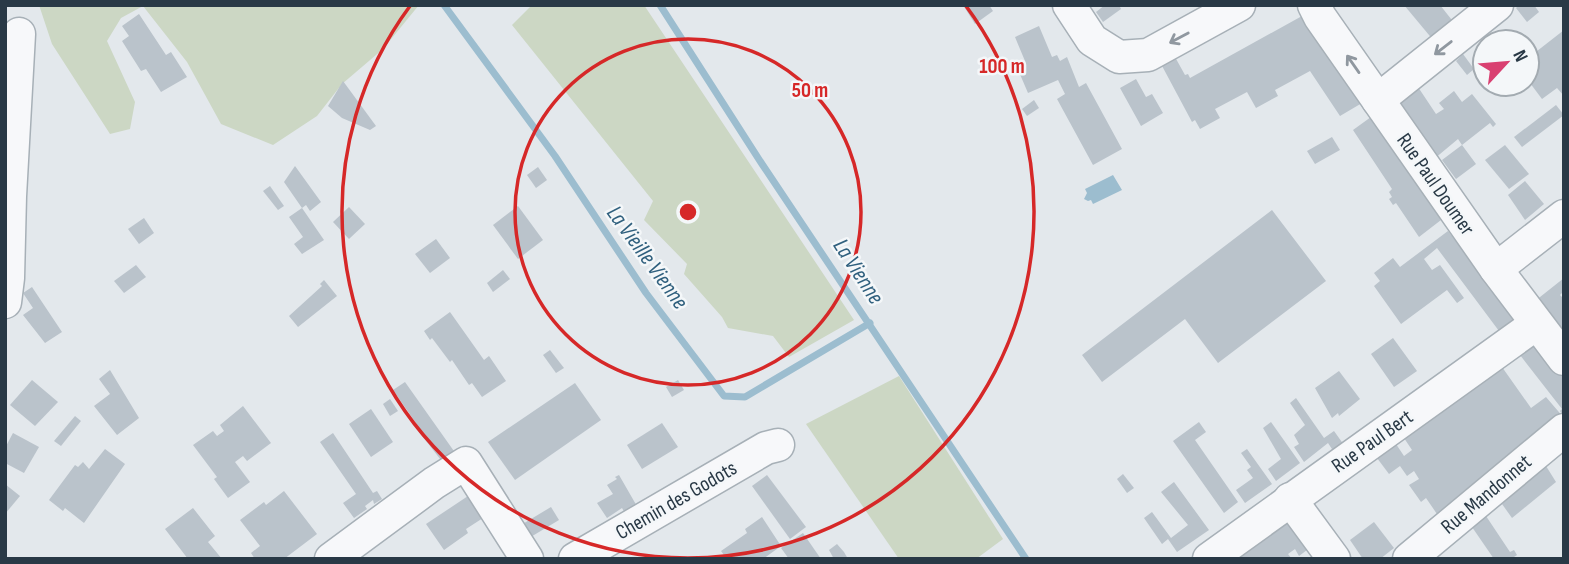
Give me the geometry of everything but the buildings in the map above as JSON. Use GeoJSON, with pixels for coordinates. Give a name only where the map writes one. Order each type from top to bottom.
{"type":"FeatureCollection","features":[{"type":"Feature","properties":{"kind":"street"},"geometry":{"type":"LineString","coordinates":[[1069,5],[1092,40],[1119,57],[1148,55],[1239,5]]}},
{"type":"Feature","properties":{"kind":"street","name":"Rue Paul Doumer"},"geometry":{"type":"LineString","coordinates":[[1314,5],[1496,269],[1564,359]]}},
{"type":"Feature","properties":{"kind":"street"},"geometry":{"type":"LineString","coordinates":[[1378,100],[1497,5]]}},
{"type":"Feature","properties":{"kind":"street"},"geometry":{"type":"LineString","coordinates":[[5,302],[19,34]]}},
{"type":"Feature","properties":{"kind":"street"},"geometry":{"type":"LineString","coordinates":[[1496,269],[1564,216]]}},
{"type":"Feature","properties":{"kind":"street","name":"Rue Paul Bert"},"geometry":{"type":"LineString","coordinates":[[1209,559],[1536,324]]}},
{"type":"Feature","properties":{"kind":"street","name":"Rue Mandonnet"},"geometry":{"type":"LineString","coordinates":[[1409,559],[1564,430]]}},
{"type":"Feature","properties":{"kind":"street","name":"Chemin des Godots"},"geometry":{"type":"LineString","coordinates":[[575,559],[766,448],[778,445]]}},
{"type":"Feature","properties":{"kind":"street"},"geometry":{"type":"LineString","coordinates":[[331,559],[434,483],[466,463],[527,559]]}},
{"type":"Feature","properties":{"kind":"street"},"geometry":{"type":"LineString","coordinates":[[1290,499],[1334,559]]}},
{"type":"Feature","properties":{"kind":"green space"},"geometry":{"type":"Polygon","coordinates":[[[39,5],[419,5],[383,49],[342,84],[317,116],[273,145],[221,124],[187,62],[143,6],[121,18],[107,41],[135,102],[130,129],[110,134],[52,44],[39,5]]]}},
{"type":"Feature","properties":{"kind":"green space"},"geometry":{"type":"Polygon","coordinates":[[[532,5],[644,5],[854,320],[789,357],[773,336],[728,328],[722,317],[684,274],[687,264],[644,220],[653,201],[512,25],[532,5]]]}},
{"type":"Feature","properties":{"kind":"green space"},"geometry":{"type":"Polygon","coordinates":[[[899,376],[1003,539],[976,559],[899,559],[806,424],[899,376]]]}},
{"type":"Feature","properties":{"kind":"water"},"geometry":{"type":"Polygon","coordinates":[[[1113,175],[1122,190],[1093,204],[1091,200],[1084,199],[1087,193],[1085,189],[1113,175]]]}},
{"type":"Feature","properties":{"kind":"waterway","name":"La Vieille Vienne"},"geometry":{"type":"LineString","coordinates":[[444,5],[555,156],[646,293],[724,396],[745,397],[870,323]]}},
{"type":"Feature","properties":{"kind":"waterway","name":"La Vienne"},"geometry":{"type":"LineString","coordinates":[[660,5],[762,164],[1026,559]]}}]}
